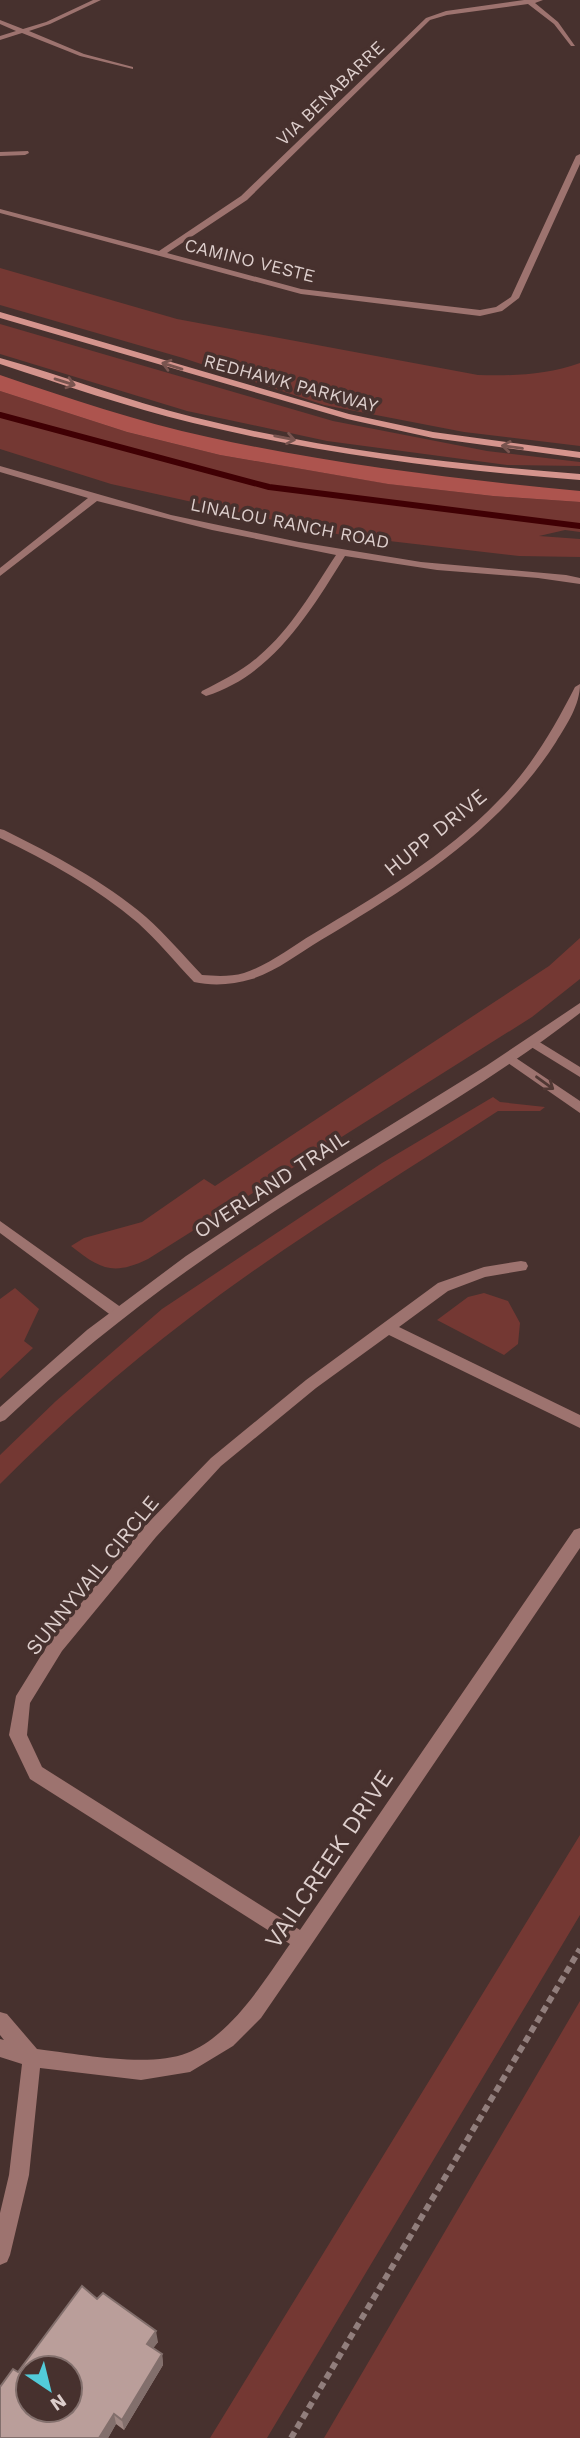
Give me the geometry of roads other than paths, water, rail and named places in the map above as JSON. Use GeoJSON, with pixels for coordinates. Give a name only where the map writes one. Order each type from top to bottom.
{"type":"FeatureCollection","features":[{"type":"Feature","properties":{"kind":"main road","name":"REDHAWK PARKWAY"},"geometry":{"type":"LineString","coordinates":[[0,315],[347,416],[433,435],[580,455]]}},
{"type":"Feature","properties":{"kind":"main road"},"geometry":{"type":"LineString","coordinates":[[0,361],[193,420],[329,447],[441,464],[580,477]]}},
{"type":"Feature","properties":{"kind":"street"},"geometry":{"type":"LineString","coordinates":[[0,38],[48,23],[98,0]]}},
{"type":"Feature","properties":{"kind":"street","name":"VIA BENABARRE"},"geometry":{"type":"LineString","coordinates":[[160,254],[244,198],[428,19],[446,13],[540,0]]}},
{"type":"Feature","properties":{"kind":"street"},"geometry":{"type":"LineString","coordinates":[[528,1],[556,23],[573,45]]}},
{"type":"Feature","properties":{"kind":"street"},"geometry":{"type":"LineString","coordinates":[[0,22],[82,55],[131,68]]}},
{"type":"Feature","properties":{"kind":"street"},"geometry":{"type":"LineString","coordinates":[[0,155],[26,153]]}},
{"type":"Feature","properties":{"kind":"street","name":"CAMINO VESTE"},"geometry":{"type":"LineString","coordinates":[[0,211],[301,291],[460,311],[497,311],[508,306],[514,298],[580,156]]}},
{"type":"Feature","properties":{"kind":"street","name":"LINALOU RANCH ROAD"},"geometry":{"type":"LineString","coordinates":[[0,469],[94,498],[221,530],[342,553],[468,570],[553,575],[580,581]]}},
{"type":"Feature","properties":{"kind":"street"},"geometry":{"type":"LineString","coordinates":[[0,573],[94,498]]}},
{"type":"Feature","properties":{"kind":"street"},"geometry":{"type":"LineString","coordinates":[[206,693],[236,677],[269,653],[293,626],[342,553]]}},
{"type":"Feature","properties":{"kind":"street","name":"HUPP DRIVE"},"geometry":{"type":"LineString","coordinates":[[0,834],[54,860],[104,893],[158,934],[198,979],[223,981],[255,974],[372,905],[417,874],[491,816],[525,777],[565,719],[580,687]]}},
{"type":"Feature","properties":{"kind":"street"},"geometry":{"type":"LineString","coordinates":[[565,719],[580,723]]}},
{"type":"Feature","properties":{"kind":"street","name":"OVERLAND TRAIL"},"geometry":{"type":"LineString","coordinates":[[0,1416],[117,1312],[185,1264],[510,1058],[580,1007]]}},
{"type":"Feature","properties":{"kind":"street"},"geometry":{"type":"LineString","coordinates":[[533,1042],[580,1073]]}},
{"type":"Feature","properties":{"kind":"street"},"geometry":{"type":"LineString","coordinates":[[510,1058],[580,1108]]}},
{"type":"Feature","properties":{"kind":"street"},"geometry":{"type":"LineString","coordinates":[[0,1226],[117,1312]]}},
{"type":"Feature","properties":{"kind":"street","name":"SUNNYVAIL CIRCLE"},"geometry":{"type":"LineString","coordinates":[[303,1942],[36,1773],[18,1735],[22,1701],[56,1646],[150,1532],[216,1462],[311,1384],[443,1287],[484,1272],[521,1266]]}},
{"type":"Feature","properties":{"kind":"street"},"geometry":{"type":"LineString","coordinates":[[386,1328],[580,1422]]}},
{"type":"Feature","properties":{"kind":"street","name":"VAILCREEK DRIVE"},"geometry":{"type":"LineString","coordinates":[[0,2048],[32,2058],[141,2070],[190,2062],[226,2039],[254,2011],[303,1942],[580,1535]]}},
{"type":"Feature","properties":{"kind":"street"},"geometry":{"type":"LineString","coordinates":[[0,2021],[32,2058],[19,2175],[0,2255]]}},
{"type":"Feature","properties":{"kind":"waterway"},"geometry":{"type":"LineString","coordinates":[[0,415],[269,487],[580,526]]}}]}
